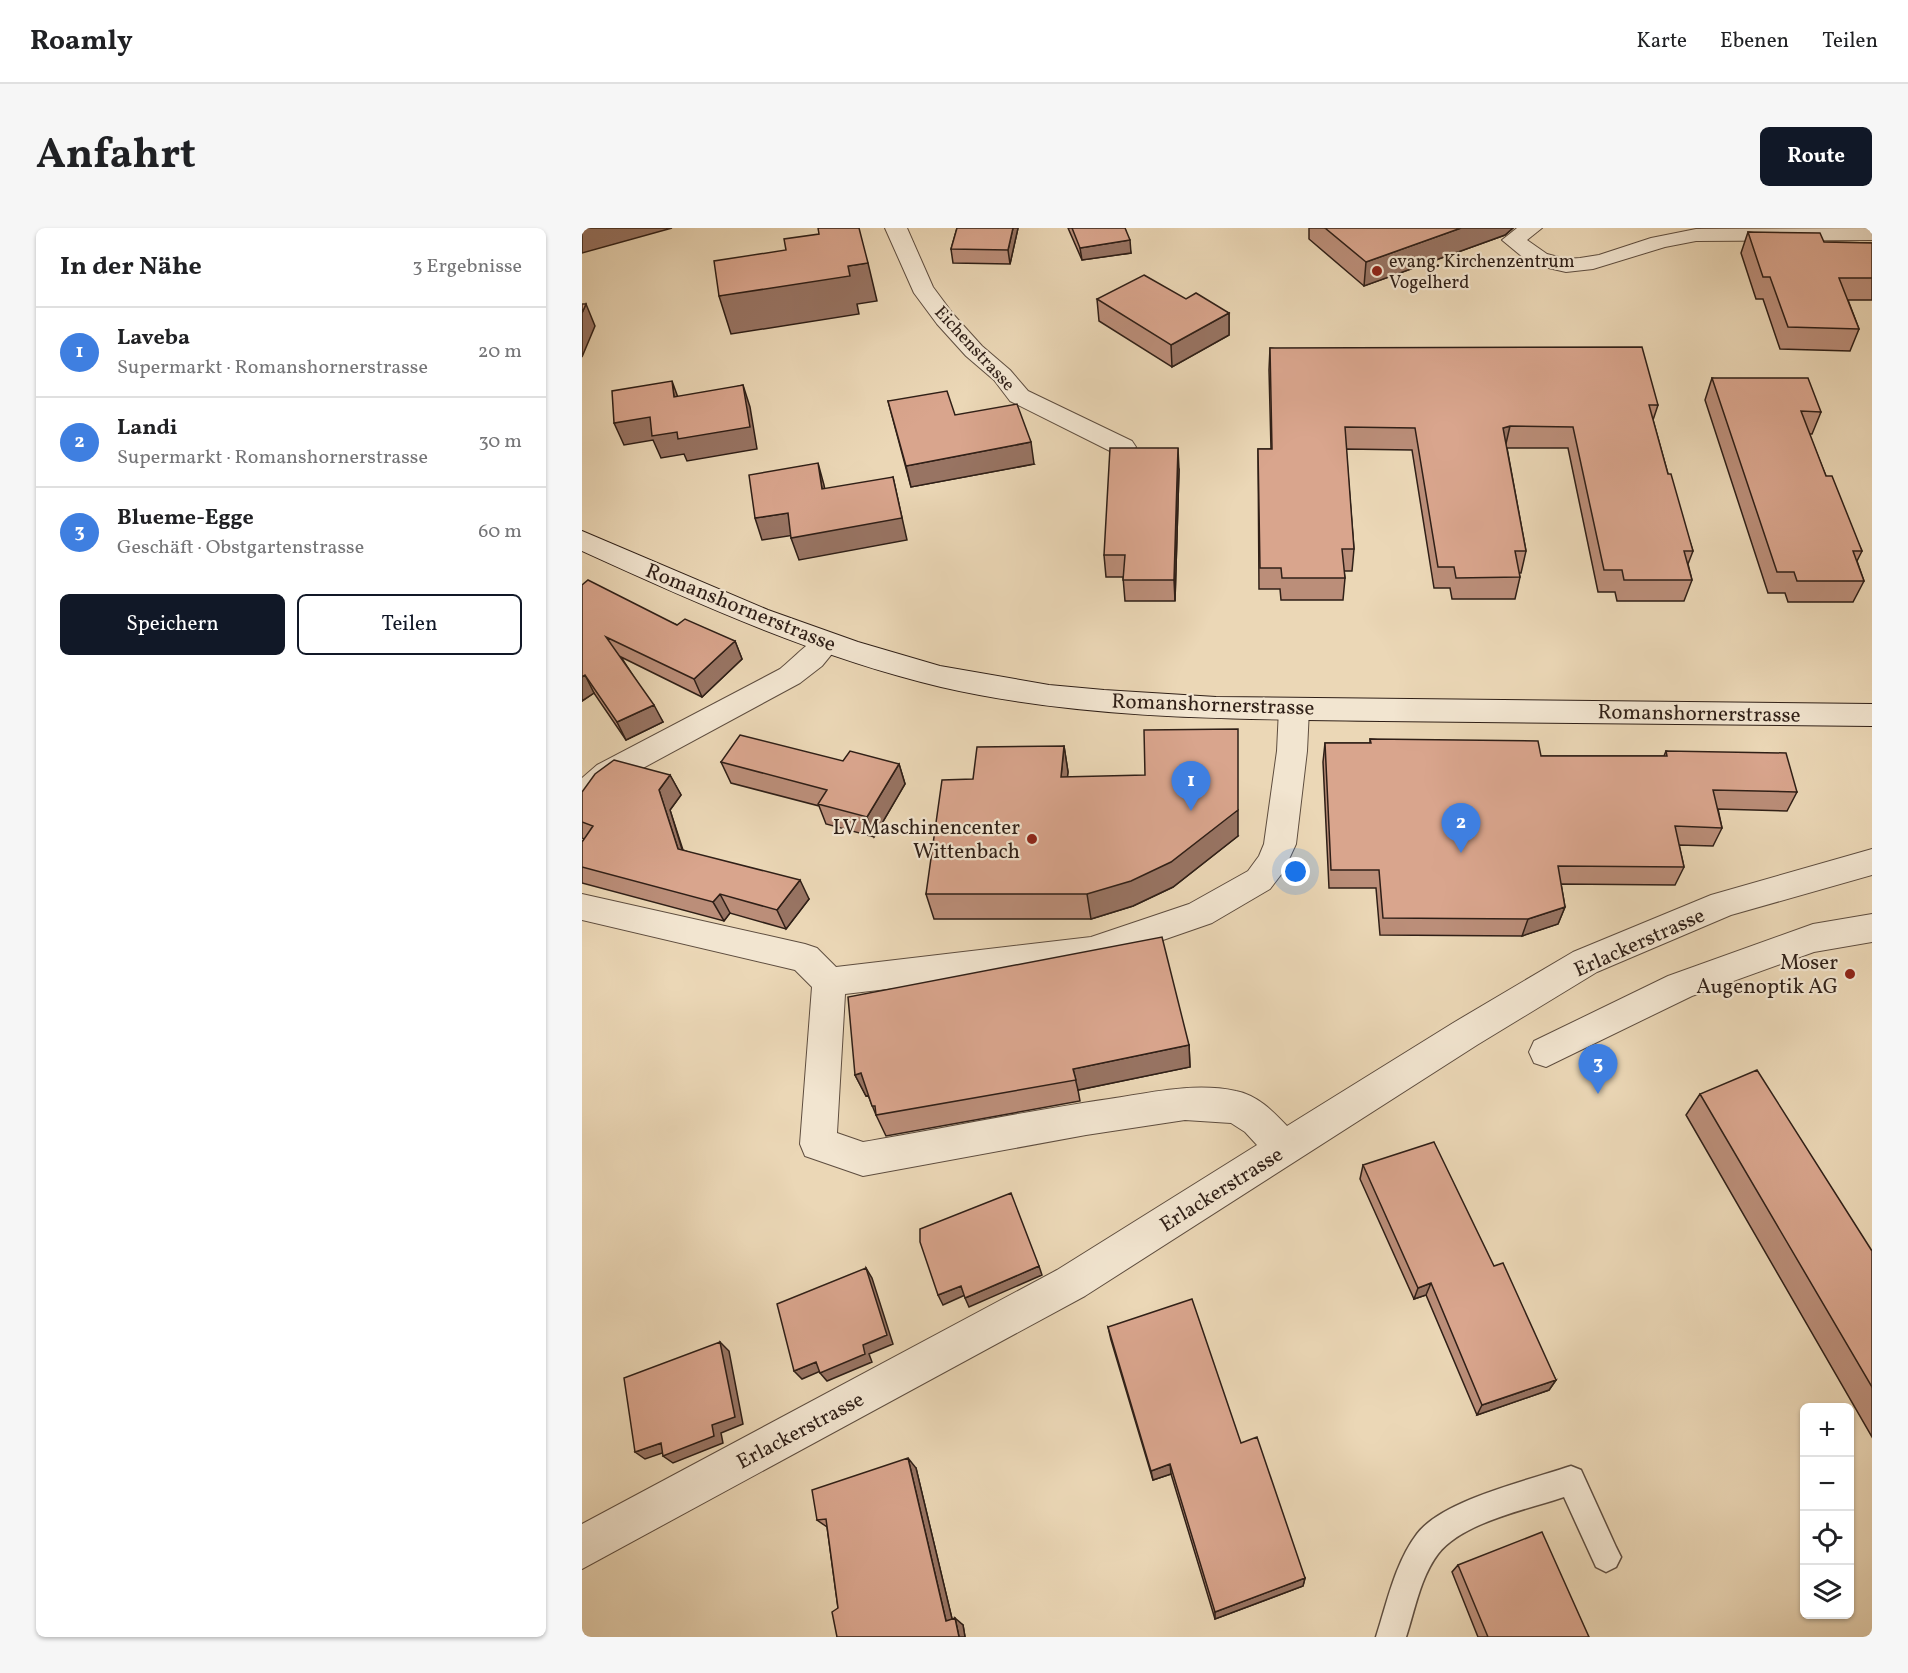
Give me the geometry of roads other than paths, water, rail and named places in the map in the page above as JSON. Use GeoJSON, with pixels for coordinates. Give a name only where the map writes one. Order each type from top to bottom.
{"type":"FeatureCollection","features":[{"type":"Feature","properties":{"kind":"street","name":"Eichenstrasse"},"geometry":{"type":"LineString","coordinates":[[896,228],[922,288],[939,312],[974,351],[1002,375],[1018,396],[1123,447]]}},
{"type":"Feature","properties":{"kind":"street"},"geometry":{"type":"LineString","coordinates":[[1531,228],[1513,240],[1538,259],[1572,265],[1591,263],[1671,239],[1696,235],[1872,234]]}},
{"type":"Feature","properties":{"kind":"street","name":"Romanshornerstrasse"},"geometry":{"type":"LineString","coordinates":[[582,540],[713,599],[826,644],[943,677],[1046,694],[1160,705],[1294,709],[1872,715]]}},
{"type":"Feature","properties":{"kind":"street"},"geometry":{"type":"LineString","coordinates":[[582,796],[608,773],[789,676],[812,659],[826,644]]}},
{"type":"Feature","properties":{"kind":"street"},"geometry":{"type":"LineString","coordinates":[[829,982],[1090,951],[1200,914],[1259,880],[1272,863],[1280,844],[1292,751],[1294,709]]}},
{"type":"Feature","properties":{"kind":"street","name":"Erlackerstrasse"},"geometry":{"type":"LineString","coordinates":[[582,1547],[1071,1283],[1465,1034],[1586,962],[1723,904],[1872,862]]}},
{"type":"Feature","properties":{"kind":"street"},"geometry":{"type":"LineString","coordinates":[[582,907],[805,958],[829,982],[818,1144],[863,1159],[1086,1119],[1185,1104],[1236,1107],[1258,1119],[1284,1149]]}},
{"type":"Feature","properties":{"kind":"street"},"geometry":{"type":"LineString","coordinates":[[1546,1052],[1680,986],[1813,938],[1872,928]]}},
{"type":"Feature","properties":{"kind":"lane"},"geometry":{"type":"LineString","coordinates":[[1390,1637],[1415,1568],[1429,1541],[1454,1522],[1571,1480],[1606,1557]]}},
{"type":"Feature","properties":{"kind":"place","name":"evang. Kirchenzentrum Vogelherd"},"geometry":{"type":"Point","coordinates":[1377,271]}},
{"type":"Feature","properties":{"kind":"place","name":"Laveba"},"geometry":{"type":"Point","coordinates":[1191,811]}},
{"type":"Feature","properties":{"kind":"place","name":"LV Maschinencenter Wittenbach"},"geometry":{"type":"Point","coordinates":[1032,839]}},
{"type":"Feature","properties":{"kind":"place","name":"Landi"},"geometry":{"type":"Point","coordinates":[1461,853]}},
{"type":"Feature","properties":{"kind":"place","name":"Moser Augenoptik AG"},"geometry":{"type":"Point","coordinates":[1850,974]}},
{"type":"Feature","properties":{"kind":"place","name":"Blueme-Egge"},"geometry":{"type":"Point","coordinates":[1598,1094]}}]}
